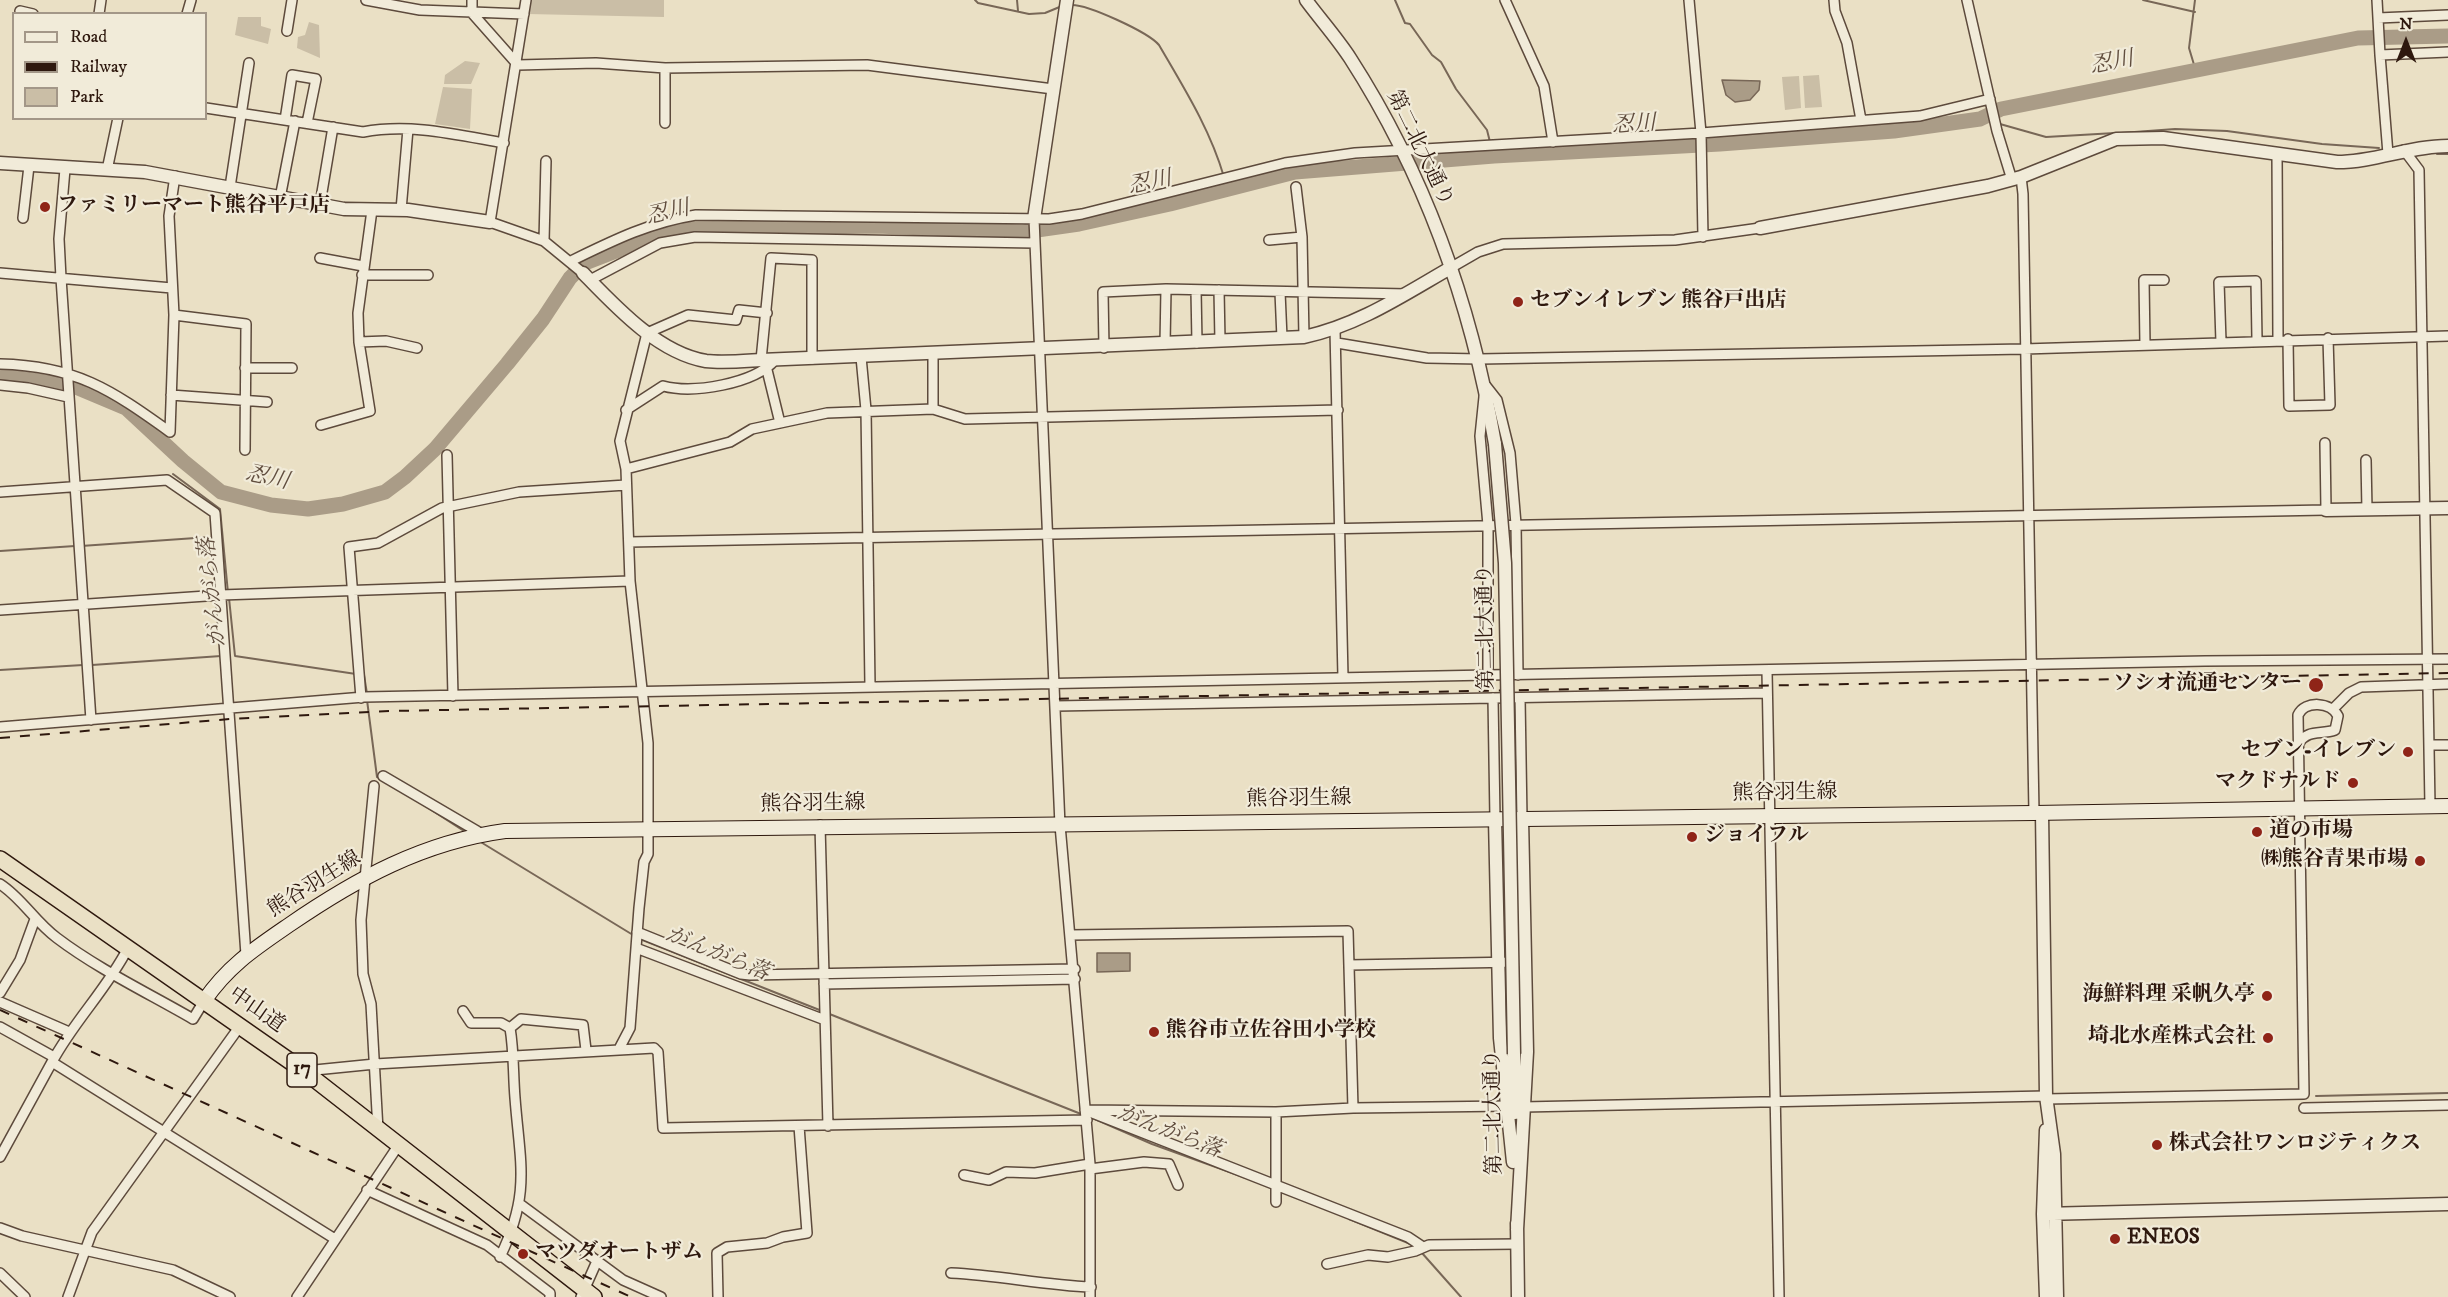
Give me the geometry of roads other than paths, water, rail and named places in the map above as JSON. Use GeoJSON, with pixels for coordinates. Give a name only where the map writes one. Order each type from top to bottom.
{"type":"FeatureCollection","features":[{"type":"Feature","properties":{"kind":"highway","name":"中山道"},"geometry":{"type":"LineString","coordinates":[[0,859],[304,1071],[512,1232],[586,1295]]}},
{"type":"Feature","properties":{"kind":"main road","name":"熊谷羽生線"},"geometry":{"type":"LineString","coordinates":[[204,1001],[219,979],[246,955],[339,890],[367,875],[420,851],[475,835],[533,829],[820,825],[1060,825],[2448,806]]}},
{"type":"Feature","properties":{"kind":"street"},"geometry":{"type":"LineString","coordinates":[[287,31],[292,0]]}},
{"type":"Feature","properties":{"kind":"street"},"geometry":{"type":"LineString","coordinates":[[366,0],[420,10],[524,14]]}},
{"type":"Feature","properties":{"kind":"street"},"geometry":{"type":"LineString","coordinates":[[472,0],[472,13],[518,65],[596,63],[665,68],[867,66],[1053,89]]}},
{"type":"Feature","properties":{"kind":"street"},"geometry":{"type":"LineString","coordinates":[[490,222],[518,65],[526,0]]}},
{"type":"Feature","properties":{"kind":"street","name":"第二北大通り"},"geometry":{"type":"LineString","coordinates":[[1306,0],[1351,60],[1413,170],[1452,267],[1486,386],[1495,444],[1505,563],[1518,1297]]}},
{"type":"Feature","properties":{"kind":"street"},"geometry":{"type":"LineString","coordinates":[[1505,0],[1544,86],[1553,142]]}},
{"type":"Feature","properties":{"kind":"street"},"geometry":{"type":"LineString","coordinates":[[1689,0],[1701,136],[1703,237]]}},
{"type":"Feature","properties":{"kind":"street"},"geometry":{"type":"LineString","coordinates":[[1834,0],[1835,10],[1847,43],[1861,120]]}},
{"type":"Feature","properties":{"kind":"street"},"geometry":{"type":"LineString","coordinates":[[1967,0],[1997,131],[2024,194],[2024,349],[2031,665],[2038,813],[2046,1097],[2054,1154],[2046,1297]]}},
{"type":"Feature","properties":{"kind":"street"},"geometry":{"type":"LineString","coordinates":[[2377,0],[2388,154]]}},
{"type":"Feature","properties":{"kind":"street"},"geometry":{"type":"LineString","coordinates":[[951,1273],[998,1275],[1091,1292],[1090,1167],[1075,974],[1060,825],[1056,682],[1034,243],[1034,219],[1066,6]]}},
{"type":"Feature","properties":{"kind":"street"},"geometry":{"type":"LineString","coordinates":[[20,11],[24,12]]}},
{"type":"Feature","properties":{"kind":"street"},"geometry":{"type":"LineString","coordinates":[[2378,18],[2448,15]]}},
{"type":"Feature","properties":{"kind":"street"},"geometry":{"type":"LineString","coordinates":[[2380,55],[2448,52]]}},
{"type":"Feature","properties":{"kind":"street"},"geometry":{"type":"LineString","coordinates":[[230,188],[249,63]]}},
{"type":"Feature","properties":{"kind":"street"},"geometry":{"type":"LineString","coordinates":[[665,68],[665,123]]}},
{"type":"Feature","properties":{"kind":"street"},"geometry":{"type":"LineString","coordinates":[[280,198],[290,120],[292,75],[316,80],[307,123]]}},
{"type":"Feature","properties":{"kind":"street"},"geometry":{"type":"LineString","coordinates":[[579,270],[631,232],[669,218],[696,214],[1034,219],[1082,213],[1285,163],[1403,150],[1701,136],[1920,116],[1991,102]]}},
{"type":"Feature","properties":{"kind":"street"},"geometry":{"type":"LineString","coordinates":[[207,108],[363,132],[384,128],[408,129],[504,143]]}},
{"type":"Feature","properties":{"kind":"street"},"geometry":{"type":"LineString","coordinates":[[107,171],[118,120]]}},
{"type":"Feature","properties":{"kind":"street"},"geometry":{"type":"LineString","coordinates":[[320,204],[333,127]]}},
{"type":"Feature","properties":{"kind":"street"},"geometry":{"type":"LineString","coordinates":[[401,210],[408,129]]}},
{"type":"Feature","properties":{"kind":"street"},"geometry":{"type":"LineString","coordinates":[[0,164],[175,176],[320,204],[372,210],[457,215],[490,222],[544,241],[579,270],[622,313],[647,333],[678,351],[705,361],[768,363],[812,359],[1104,348],[1304,337],[1335,330],[1377,311],[1478,252],[1503,244],[1675,240],[1760,228],[1958,193],[2016,179],[2116,139],[2163,138],[2337,162],[2361,162],[2404,150],[2448,147]]}},
{"type":"Feature","properties":{"kind":"street"},"geometry":{"type":"LineString","coordinates":[[2404,150],[2419,170],[2430,806]]}},
{"type":"Feature","properties":{"kind":"street"},"geometry":{"type":"LineString","coordinates":[[2277,154],[2283,339],[2289,406],[2330,405],[2328,338]]}},
{"type":"Feature","properties":{"kind":"street"},"geometry":{"type":"LineString","coordinates":[[544,241],[546,161]]}},
{"type":"Feature","properties":{"kind":"street"},"geometry":{"type":"LineString","coordinates":[[23,218],[30,166]]}},
{"type":"Feature","properties":{"kind":"street"},"geometry":{"type":"LineString","coordinates":[[65,168],[59,239],[91,720]]}},
{"type":"Feature","properties":{"kind":"street"},"geometry":{"type":"LineString","coordinates":[[0,364],[42,367],[104,387],[170,432],[174,315],[169,216],[175,176]]}},
{"type":"Feature","properties":{"kind":"street"},"geometry":{"type":"LineString","coordinates":[[1296,187],[1302,237],[1304,337]]}},
{"type":"Feature","properties":{"kind":"street"},"geometry":{"type":"LineString","coordinates":[[321,425],[370,411],[359,342],[363,270],[372,210]]}},
{"type":"Feature","properties":{"kind":"street"},"geometry":{"type":"LineString","coordinates":[[579,270],[660,243],[695,237],[1034,243]]}},
{"type":"Feature","properties":{"kind":"street"},"geometry":{"type":"LineString","coordinates":[[1269,240],[1302,237]]}},
{"type":"Feature","properties":{"kind":"street"},"geometry":{"type":"LineString","coordinates":[[320,258],[363,270],[428,274]]}},
{"type":"Feature","properties":{"kind":"street"},"geometry":{"type":"LineString","coordinates":[[780,423],[768,363],[767,313],[771,258],[812,260],[812,359]]}},
{"type":"Feature","properties":{"kind":"street"},"geometry":{"type":"LineString","coordinates":[[0,273],[172,288]]}},
{"type":"Feature","properties":{"kind":"street"},"geometry":{"type":"LineString","coordinates":[[2145,345],[2144,280],[2164,280]]}},
{"type":"Feature","properties":{"kind":"street"},"geometry":{"type":"LineString","coordinates":[[2220,342],[2219,282],[2256,281],[2257,340]]}},
{"type":"Feature","properties":{"kind":"street"},"geometry":{"type":"LineString","coordinates":[[1104,348],[1103,292],[1166,289],[1304,293],[1377,291],[1407,294]]}},
{"type":"Feature","properties":{"kind":"street"},"geometry":{"type":"LineString","coordinates":[[1165,344],[1166,289]]}},
{"type":"Feature","properties":{"kind":"street"},"geometry":{"type":"LineString","coordinates":[[1196,290],[1197,343]]}},
{"type":"Feature","properties":{"kind":"street"},"geometry":{"type":"LineString","coordinates":[[1219,290],[1220,341]]}},
{"type":"Feature","properties":{"kind":"street"},"geometry":{"type":"LineString","coordinates":[[1377,291],[1377,311]]}},
{"type":"Feature","properties":{"kind":"street"},"geometry":{"type":"LineString","coordinates":[[1280,292],[1282,338]]}},
{"type":"Feature","properties":{"kind":"street"},"geometry":{"type":"LineString","coordinates":[[647,333],[688,315],[736,320],[740,310],[767,313]]}},
{"type":"Feature","properties":{"kind":"street"},"geometry":{"type":"LineString","coordinates":[[174,315],[246,324],[245,450]]}},
{"type":"Feature","properties":{"kind":"street"},"geometry":{"type":"LineString","coordinates":[[1335,330],[1343,677]]}},
{"type":"Feature","properties":{"kind":"street"},"geometry":{"type":"LineString","coordinates":[[619,1049],[630,1028],[644,862],[648,854],[648,743],[630,581],[626,469],[621,441],[626,410],[647,333]]}},
{"type":"Feature","properties":{"kind":"street"},"geometry":{"type":"LineString","coordinates":[[1337,343],[1427,358],[1480,359],[2024,349],[2283,339],[2448,336]]}},
{"type":"Feature","properties":{"kind":"street"},"geometry":{"type":"LineString","coordinates":[[359,342],[386,341],[417,348]]}},
{"type":"Feature","properties":{"kind":"street"},"geometry":{"type":"LineString","coordinates":[[933,354],[933,409]]}},
{"type":"Feature","properties":{"kind":"street"},"geometry":{"type":"LineString","coordinates":[[861,357],[866,410],[870,686]]}},
{"type":"Feature","properties":{"kind":"street"},"geometry":{"type":"LineString","coordinates":[[626,410],[663,386],[681,391],[712,386],[768,363]]}},
{"type":"Feature","properties":{"kind":"street"},"geometry":{"type":"LineString","coordinates":[[244,368],[292,368]]}},
{"type":"Feature","properties":{"kind":"street"},"geometry":{"type":"LineString","coordinates":[[0,385],[68,395]]}},
{"type":"Feature","properties":{"kind":"street"},"geometry":{"type":"LineString","coordinates":[[1486,386],[1497,400],[1510,453],[1516,524],[1518,675]]}},
{"type":"Feature","properties":{"kind":"street"},"geometry":{"type":"LineString","coordinates":[[1486,386],[1480,436],[1488,525],[1488,676]]}},
{"type":"Feature","properties":{"kind":"street"},"geometry":{"type":"LineString","coordinates":[[171,395],[267,402]]}},
{"type":"Feature","properties":{"kind":"street"},"geometry":{"type":"LineString","coordinates":[[626,469],[730,442],[752,429],[827,413],[933,409],[965,419],[1338,410]]}},
{"type":"Feature","properties":{"kind":"street"},"geometry":{"type":"LineString","coordinates":[[2325,443],[2326,510]]}},
{"type":"Feature","properties":{"kind":"street"},"geometry":{"type":"LineString","coordinates":[[447,455],[453,696]]}},
{"type":"Feature","properties":{"kind":"street"},"geometry":{"type":"LineString","coordinates":[[2366,460],[2367,510]]}},
{"type":"Feature","properties":{"kind":"street"},"geometry":{"type":"LineString","coordinates":[[0,492],[168,480],[215,513],[246,955]]}},
{"type":"Feature","properties":{"kind":"street"},"geometry":{"type":"LineString","coordinates":[[365,698],[360,680],[350,547],[378,543],[441,508],[519,492],[626,485]]}},
{"type":"Feature","properties":{"kind":"street"},"geometry":{"type":"LineString","coordinates":[[629,542],[1047,532],[2448,508]]}},
{"type":"Feature","properties":{"kind":"street"},"geometry":{"type":"LineString","coordinates":[[0,610],[222,595],[630,581]]}},
{"type":"Feature","properties":{"kind":"street"},"geometry":{"type":"LineString","coordinates":[[0,728],[365,698],[1056,682],[2448,659]]}},
{"type":"Feature","properties":{"kind":"street"},"geometry":{"type":"LineString","coordinates":[[1767,671],[1779,1297]]}},
{"type":"Feature","properties":{"kind":"street"},"geometry":{"type":"LineString","coordinates":[[2334,708],[2349,693],[2361,687],[2448,684]]}},
{"type":"Feature","properties":{"kind":"street"},"geometry":{"type":"LineString","coordinates":[[1056,706],[1767,693]]}},
{"type":"Feature","properties":{"kind":"street"},"geometry":{"type":"LineString","coordinates":[[1493,698],[1501,1048],[1515,1175]]}},
{"type":"Feature","properties":{"kind":"street"},"geometry":{"type":"LineString","coordinates":[[1517,1230],[1527,1052],[1520,698]]}},
{"type":"Feature","properties":{"kind":"street"},"geometry":{"type":"LineString","coordinates":[[1523,1107],[2304,1094],[2298,715],[2307,705],[2328,705],[2334,708],[2338,716],[2335,730],[2309,733],[2303,736],[2299,743]]}},
{"type":"Feature","properties":{"kind":"street"},"geometry":{"type":"LineString","coordinates":[[2428,745],[2448,745]]}},
{"type":"Feature","properties":{"kind":"street"},"geometry":{"type":"LineString","coordinates":[[382,776],[475,835]]}},
{"type":"Feature","properties":{"kind":"street"},"geometry":{"type":"LineString","coordinates":[[374,786],[361,920],[363,974],[371,1004],[378,1130]]}},
{"type":"Feature","properties":{"kind":"street"},"geometry":{"type":"LineString","coordinates":[[820,825],[828,1126]]}},
{"type":"Feature","properties":{"kind":"street"},"geometry":{"type":"LineString","coordinates":[[0,884],[14,893],[34,919],[57,938],[114,974],[193,1019],[204,1001]]}},
{"type":"Feature","properties":{"kind":"street"},"geometry":{"type":"LineString","coordinates":[[0,993],[20,960],[34,919]]}},
{"type":"Feature","properties":{"kind":"street"},"geometry":{"type":"LineString","coordinates":[[1071,935],[1348,931],[1353,1108]]}},
{"type":"Feature","properties":{"kind":"street"},"geometry":{"type":"LineString","coordinates":[[636,940],[741,975],[824,979],[1075,974]]}},
{"type":"Feature","properties":{"kind":"street"},"geometry":{"type":"LineString","coordinates":[[636,940],[737,986],[825,1019]]}},
{"type":"Feature","properties":{"kind":"street"},"geometry":{"type":"LineString","coordinates":[[0,1157],[69,1032],[114,974],[128,948]]}},
{"type":"Feature","properties":{"kind":"street"},"geometry":{"type":"LineString","coordinates":[[1349,965],[1526,962]]}},
{"type":"Feature","properties":{"kind":"street"},"geometry":{"type":"LineString","coordinates":[[737,986],[741,975]]}},
{"type":"Feature","properties":{"kind":"street"},"geometry":{"type":"LineString","coordinates":[[0,1002],[69,1032]]}},
{"type":"Feature","properties":{"kind":"street"},"geometry":{"type":"LineString","coordinates":[[463,1011],[471,1023],[501,1023],[510,1028]]}},
{"type":"Feature","properties":{"kind":"street"},"geometry":{"type":"LineString","coordinates":[[510,1028],[521,1019],[583,1025],[586,1050]]}},
{"type":"Feature","properties":{"kind":"street"},"geometry":{"type":"LineString","coordinates":[[68,1297],[92,1232],[240,1026]]}},
{"type":"Feature","properties":{"kind":"street"},"geometry":{"type":"LineString","coordinates":[[0,1027],[335,1239]]}},
{"type":"Feature","properties":{"kind":"street"},"geometry":{"type":"LineString","coordinates":[[500,1257],[512,1232],[520,1204],[522,1175],[510,1028]]}},
{"type":"Feature","properties":{"kind":"street"},"geometry":{"type":"LineString","coordinates":[[304,1071],[586,1050],[654,1048],[658,1052],[663,1128],[828,1126],[1086,1115],[1508,1106]]}},
{"type":"Feature","properties":{"kind":"street"},"geometry":{"type":"LineString","coordinates":[[2304,1108],[2448,1105]]}},
{"type":"Feature","properties":{"kind":"street"},"geometry":{"type":"LineString","coordinates":[[1276,1112],[1277,1192]]}},
{"type":"Feature","properties":{"kind":"street"},"geometry":{"type":"LineString","coordinates":[[1086,1115],[1277,1192],[1408,1237],[1420,1248]]}},
{"type":"Feature","properties":{"kind":"street"},"geometry":{"type":"LineString","coordinates":[[718,1297],[717,1253],[727,1246],[767,1243],[783,1237],[807,1233],[799,1126]]}},
{"type":"Feature","properties":{"kind":"street"},"geometry":{"type":"LineString","coordinates":[[297,1297],[398,1146]]}},
{"type":"Feature","properties":{"kind":"street"},"geometry":{"type":"LineString","coordinates":[[964,1175],[989,1180],[1006,1172],[1035,1173],[1144,1162],[1169,1164],[1178,1185]]}},
{"type":"Feature","properties":{"kind":"street"},"geometry":{"type":"LineString","coordinates":[[367,1190],[487,1245],[550,1293],[550,1297]]}},
{"type":"Feature","properties":{"kind":"street"},"geometry":{"type":"LineString","coordinates":[[520,1204],[622,1280],[661,1297]]}},
{"type":"Feature","properties":{"kind":"street"},"geometry":{"type":"LineString","coordinates":[[2049,1214],[2448,1204]]}},
{"type":"Feature","properties":{"kind":"street"},"geometry":{"type":"LineString","coordinates":[[2049,1214],[2057,1297]]}},
{"type":"Feature","properties":{"kind":"street"},"geometry":{"type":"LineString","coordinates":[[0,1228],[22,1236],[173,1270],[230,1297]]}},
{"type":"Feature","properties":{"kind":"street"},"geometry":{"type":"LineString","coordinates":[[1327,1264],[1368,1255],[1381,1258],[1420,1248],[1517,1244]]}},
{"type":"Feature","properties":{"kind":"street"},"geometry":{"type":"LineString","coordinates":[[586,1295],[597,1261]]}},
{"type":"Feature","properties":{"kind":"street"},"geometry":{"type":"LineString","coordinates":[[0,1273],[25,1297]]}},
{"type":"Feature","properties":{"kind":"waterway"},"geometry":{"type":"LineString","coordinates":[[975,0],[978,3],[1029,14],[1045,13],[1062,6]]}},
{"type":"Feature","properties":{"kind":"waterway"},"geometry":{"type":"LineString","coordinates":[[1017,0],[1018,11]]}},
{"type":"Feature","properties":{"kind":"waterway"},"geometry":{"type":"LineString","coordinates":[[1395,0],[1405,23],[1410,24],[1432,55],[1441,62],[1456,89],[1487,130],[1490,142]]}},
{"type":"Feature","properties":{"kind":"waterway"},"geometry":{"type":"LineString","coordinates":[[2143,0],[2195,12]]}},
{"type":"Feature","properties":{"kind":"waterway"},"geometry":{"type":"LineString","coordinates":[[2195,0],[2189,48],[2195,68]]}},
{"type":"Feature","properties":{"kind":"waterway"},"geometry":{"type":"LineString","coordinates":[[1071,5],[1090,9],[1117,20],[1143,33],[1159,45],[1204,125],[1224,177]]}},
{"type":"Feature","properties":{"kind":"waterway","name":"忍川"},"geometry":{"type":"LineString","coordinates":[[0,375],[76,387],[126,408],[183,461],[221,492],[271,505],[308,509],[343,504],[385,492],[435,449],[507,364],[543,319],[570,278],[585,263],[652,237],[682,229],[877,226],[1023,232],[1079,224],[1170,204],[1295,172],[1494,156],[1720,144],[1894,131],[1980,119],[2001,109],[2358,38],[2448,36]]}},
{"type":"Feature","properties":{"kind":"waterway","name":"忍川"},"geometry":{"type":"LineString","coordinates":[[1980,119],[1991,122]]}},
{"type":"Feature","properties":{"kind":"waterway"},"geometry":{"type":"LineString","coordinates":[[2000,124],[2046,137],[2115,133]]}},
{"type":"Feature","properties":{"kind":"waterway"},"geometry":{"type":"LineString","coordinates":[[2121,133],[2175,129],[2227,131],[2322,144],[2379,148]]}},
{"type":"Feature","properties":{"kind":"waterway"},"geometry":{"type":"LineString","coordinates":[[1491,147],[1494,156]]}},
{"type":"Feature","properties":{"kind":"waterway"},"geometry":{"type":"LineString","coordinates":[[2437,154],[2448,154]]}},
{"type":"Feature","properties":{"kind":"waterway","name":"がんがら落"},"geometry":{"type":"LineString","coordinates":[[173,474],[220,509],[228,593]]}},
{"type":"Feature","properties":{"kind":"waterway"},"geometry":{"type":"LineString","coordinates":[[81,546],[210,537]]}},
{"type":"Feature","properties":{"kind":"waterway"},"geometry":{"type":"LineString","coordinates":[[0,551],[75,546]]}},
{"type":"Feature","properties":{"kind":"waterway","name":"がんがら落"},"geometry":{"type":"LineString","coordinates":[[229,598],[235,656],[356,674]]}},
{"type":"Feature","properties":{"kind":"waterway"},"geometry":{"type":"LineString","coordinates":[[92,665],[221,656]]}},
{"type":"Feature","properties":{"kind":"waterway"},"geometry":{"type":"LineString","coordinates":[[0,670],[83,665]]}},
{"type":"Feature","properties":{"kind":"waterway","name":"がんがら落"},"geometry":{"type":"LineString","coordinates":[[362,675],[364,675],[367,694]]}},
{"type":"Feature","properties":{"kind":"waterway","name":"がんがら落"},"geometry":{"type":"LineString","coordinates":[[367,700],[377,777],[380,779]]}},
{"type":"Feature","properties":{"kind":"waterway","name":"がんがら落"},"geometry":{"type":"LineString","coordinates":[[419,802],[467,833]]}},
{"type":"Feature","properties":{"kind":"waterway","name":"がんがら落"},"geometry":{"type":"LineString","coordinates":[[479,841],[633,935]]}},
{"type":"Feature","properties":{"kind":"waterway","name":"がんがら落"},"geometry":{"type":"LineString","coordinates":[[640,939],[822,1011]]}},
{"type":"Feature","properties":{"kind":"waterway","name":"がんがら落"},"geometry":{"type":"LineString","coordinates":[[827,1013],[1081,1114]]}},
{"type":"Feature","properties":{"kind":"waterway"},"geometry":{"type":"LineString","coordinates":[[2316,1096],[2448,1093]]}},
{"type":"Feature","properties":{"kind":"waterway","name":"がんがら落"},"geometry":{"type":"LineString","coordinates":[[1090,1117],[1152,1144],[1246,1178]]}},
{"type":"Feature","properties":{"kind":"waterway","name":"がんがら落"},"geometry":{"type":"LineString","coordinates":[[1349,1219],[1413,1245]]}},
{"type":"Feature","properties":{"kind":"waterway","name":"がんがら落"},"geometry":{"type":"LineString","coordinates":[[1422,1253],[1461,1297]]}},
{"type":"Feature","properties":{"kind":"railway"},"geometry":{"type":"LineString","coordinates":[[0,738],[230,719],[390,711],[2448,673]]}},
{"type":"Feature","properties":{"kind":"railway"},"geometry":{"type":"LineString","coordinates":[[0,1010],[631,1297]]}},
{"type":"Feature","properties":{"kind":"place","name":"ファミリーマート熊谷平戸店"},"geometry":{"type":"Point","coordinates":[45,207]}},
{"type":"Feature","properties":{"kind":"place","name":"セブンイレブン 熊谷戸出店"},"geometry":{"type":"Point","coordinates":[1518,302]}},
{"type":"Feature","properties":{"kind":"place","name":"ソシオ流通センター"},"geometry":{"type":"Point","coordinates":[2316,685]}},
{"type":"Feature","properties":{"kind":"place","name":"セブン-イレブン"},"geometry":{"type":"Point","coordinates":[2408,752]}},
{"type":"Feature","properties":{"kind":"place","name":"マクドナルド"},"geometry":{"type":"Point","coordinates":[2353,783]}},
{"type":"Feature","properties":{"kind":"place","name":"道の市場"},"geometry":{"type":"Point","coordinates":[2257,832]}},
{"type":"Feature","properties":{"kind":"place","name":"ジョイフル"},"geometry":{"type":"Point","coordinates":[1692,837]}},
{"type":"Feature","properties":{"kind":"place","name":"㈱熊谷青果市場"},"geometry":{"type":"Point","coordinates":[2420,861]}},
{"type":"Feature","properties":{"kind":"place","name":"海鮮料理 采帆久亭"},"geometry":{"type":"Point","coordinates":[2267,996]}},
{"type":"Feature","properties":{"kind":"place","name":"熊谷市立佐谷田小学校"},"geometry":{"type":"Point","coordinates":[1154,1032]}},
{"type":"Feature","properties":{"kind":"place","name":"埼北水産株式会社"},"geometry":{"type":"Point","coordinates":[2268,1038]}},
{"type":"Feature","properties":{"kind":"place","name":"株式会社ワンロジティクス"},"geometry":{"type":"Point","coordinates":[2157,1145]}},
{"type":"Feature","properties":{"kind":"place","name":"ENEOS"},"geometry":{"type":"Point","coordinates":[2115,1239]}},
{"type":"Feature","properties":{"kind":"place","name":"マツダオートザム"},"geometry":{"type":"Point","coordinates":[523,1254]}}]}
